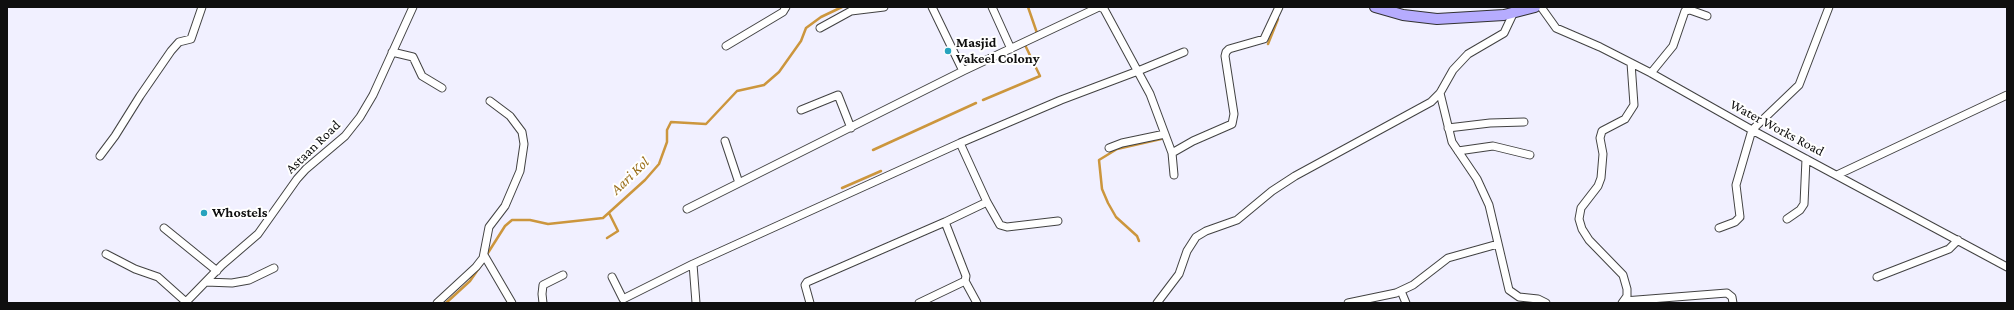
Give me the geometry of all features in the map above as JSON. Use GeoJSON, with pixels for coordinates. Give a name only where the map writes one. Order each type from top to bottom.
{"type":"FeatureCollection","features":[{"type":"Feature","properties":{"kind":"street"},"geometry":{"type":"LineString","coordinates":[[100,156],[115,136],[171,51],[179,42],[191,38],[202,7]]}},
{"type":"Feature","properties":{"kind":"street","name":"Astaan Road"},"geometry":{"type":"LineString","coordinates":[[185,302],[258,234],[297,179],[306,169],[345,136],[360,117],[413,7]]}},
{"type":"Feature","properties":{"kind":"street"},"geometry":{"type":"LineString","coordinates":[[726,46],[783,12],[786,7]]}},
{"type":"Feature","properties":{"kind":"street"},"geometry":{"type":"LineString","coordinates":[[820,28],[851,11],[884,7]]}},
{"type":"Feature","properties":{"kind":"street"},"geometry":{"type":"LineString","coordinates":[[932,7],[963,71]]}},
{"type":"Feature","properties":{"kind":"street"},"geometry":{"type":"LineString","coordinates":[[992,7],[1011,49]]}},
{"type":"Feature","properties":{"kind":"street"},"geometry":{"type":"LineString","coordinates":[[688,208],[963,71],[1100,7],[1104,9],[1150,94],[1172,153],[1174,175]]}},
{"type":"Feature","properties":{"kind":"street"},"geometry":{"type":"LineString","coordinates":[[1172,153],[1193,141],[1232,124],[1234,114],[1226,52],[1229,49],[1264,39],[1279,7]]}},
{"type":"Feature","properties":{"kind":"street"},"geometry":{"type":"LineString","coordinates":[[1374,7],[1403,15],[1437,19],[1513,14],[1535,7]]}},
{"type":"Feature","properties":{"kind":"street","name":"Water Works Road"},"geometry":{"type":"LineString","coordinates":[[1540,7],[1556,28],[1600,47],[1651,73],[1752,130],[2007,267]]}},
{"type":"Feature","properties":{"kind":"street"},"geometry":{"type":"LineString","coordinates":[[1720,228],[1735,222],[1740,217],[1736,188],[1752,130],[1799,85],[1829,7]]}},
{"type":"Feature","properties":{"kind":"street"},"geometry":{"type":"LineString","coordinates":[[1651,73],[1673,46],[1685,11],[1690,10],[1707,16]]}},
{"type":"Feature","properties":{"kind":"street"},"geometry":{"type":"LineString","coordinates":[[1157,303],[1179,274],[1190,246],[1198,235],[1237,220],[1283,184],[1414,113],[1431,102],[1440,93],[1453,70],[1468,54],[1504,33],[1513,14]]}},
{"type":"Feature","properties":{"kind":"street"},"geometry":{"type":"LineString","coordinates":[[392,52],[412,57],[422,76],[442,88]]}},
{"type":"Feature","properties":{"kind":"street"},"geometry":{"type":"LineString","coordinates":[[612,277],[623,299],[693,264],[960,143],[1061,100],[1184,52]]}},
{"type":"Feature","properties":{"kind":"street"},"geometry":{"type":"LineString","coordinates":[[1631,63],[1634,105],[1625,119],[1602,131],[1600,138],[1603,154],[1601,178],[1598,186],[1580,208],[1579,218],[1582,229],[1589,240],[1623,275],[1627,289],[1623,302],[1727,294],[1732,297],[1733,303]]}},
{"type":"Feature","properties":{"kind":"street"},"geometry":{"type":"LineString","coordinates":[[1440,93],[1452,142],[1485,193],[1509,290],[1519,297],[1538,299],[1546,303]]}},
{"type":"Feature","properties":{"kind":"street"},"geometry":{"type":"LineString","coordinates":[[801,110],[838,95],[851,128]]}},
{"type":"Feature","properties":{"kind":"street"},"geometry":{"type":"LineString","coordinates":[[1837,175],[2007,95]]}},
{"type":"Feature","properties":{"kind":"street"},"geometry":{"type":"LineString","coordinates":[[437,303],[476,267],[484,256],[489,227],[505,206],[516,183],[524,144],[522,132],[515,120],[490,101]]}},
{"type":"Feature","properties":{"kind":"street"},"geometry":{"type":"LineString","coordinates":[[1448,128],[1495,123],[1524,122]]}},
{"type":"Feature","properties":{"kind":"street"},"geometry":{"type":"LineString","coordinates":[[1110,148],[1122,143],[1165,134]]}},
{"type":"Feature","properties":{"kind":"street"},"geometry":{"type":"LineString","coordinates":[[725,141],[740,183]]}},
{"type":"Feature","properties":{"kind":"street"},"geometry":{"type":"LineString","coordinates":[[960,143],[997,222],[1003,226],[1058,221]]}},
{"type":"Feature","properties":{"kind":"street"},"geometry":{"type":"LineString","coordinates":[[1458,151],[1493,146],[1530,155]]}},
{"type":"Feature","properties":{"kind":"street"},"geometry":{"type":"LineString","coordinates":[[1787,219],[1800,210],[1804,204],[1806,159]]}},
{"type":"Feature","properties":{"kind":"street"},"geometry":{"type":"LineString","coordinates":[[810,303],[805,284],[807,282],[945,222],[987,202]]}},
{"type":"Feature","properties":{"kind":"street"},"geometry":{"type":"LineString","coordinates":[[945,222],[966,276],[966,281],[977,303]]}},
{"type":"Feature","properties":{"kind":"street"},"geometry":{"type":"LineString","coordinates":[[164,228],[217,271]]}},
{"type":"Feature","properties":{"kind":"street"},"geometry":{"type":"LineString","coordinates":[[1877,277],[1949,249],[1958,240]]}},
{"type":"Feature","properties":{"kind":"street"},"geometry":{"type":"LineString","coordinates":[[1348,303],[1391,295],[1402,291],[1448,258],[1498,244]]}},
{"type":"Feature","properties":{"kind":"street"},"geometry":{"type":"LineString","coordinates":[[106,254],[135,269],[158,278],[185,302]]}},
{"type":"Feature","properties":{"kind":"street"},"geometry":{"type":"LineString","coordinates":[[484,256],[512,303]]}},
{"type":"Feature","properties":{"kind":"street"},"geometry":{"type":"LineString","coordinates":[[693,264],[696,303]]}},
{"type":"Feature","properties":{"kind":"street"},"geometry":{"type":"LineString","coordinates":[[206,282],[232,283],[249,280],[274,268]]}},
{"type":"Feature","properties":{"kind":"street"},"geometry":{"type":"LineString","coordinates":[[543,303],[543,285],[563,275]]}},
{"type":"Feature","properties":{"kind":"street"},"geometry":{"type":"LineString","coordinates":[[919,303],[966,281]]}},
{"type":"Feature","properties":{"kind":"street"},"geometry":{"type":"LineString","coordinates":[[1402,291],[1406,303]]}},
{"type":"Feature","properties":{"kind":"waterway","name":"Aari Kol"},"geometry":{"type":"LineString","coordinates":[[486,256],[505,226],[512,220],[530,220],[548,224],[603,218],[645,180],[659,164],[667,142],[667,130],[671,122],[706,124],[737,91],[764,85],[779,72],[801,41],[806,28],[821,17],[842,7]]}},
{"type":"Feature","properties":{"kind":"waterway"},"geometry":{"type":"LineString","coordinates":[[1028,7],[1037,33],[1035,34]]}},
{"type":"Feature","properties":{"kind":"waterway"},"geometry":{"type":"LineString","coordinates":[[1268,44],[1278,19]]}},
{"type":"Feature","properties":{"kind":"waterway"},"geometry":{"type":"LineString","coordinates":[[983,100],[1040,76],[1025,45]]}},
{"type":"Feature","properties":{"kind":"waterway"},"geometry":{"type":"LineString","coordinates":[[873,150],[976,103]]}},
{"type":"Feature","properties":{"kind":"waterway"},"geometry":{"type":"LineString","coordinates":[[1139,241],[1137,236],[1116,217],[1108,203],[1102,189],[1099,160],[1117,149],[1161,139]]}},
{"type":"Feature","properties":{"kind":"waterway"},"geometry":{"type":"LineString","coordinates":[[842,188],[881,171]]}},
{"type":"Feature","properties":{"kind":"waterway"},"geometry":{"type":"LineString","coordinates":[[607,238],[618,231],[609,213]]}},
{"type":"Feature","properties":{"kind":"waterway","name":"Aari Kol"},"geometry":{"type":"LineString","coordinates":[[446,303],[470,281],[484,261]]}},
{"type":"Feature","properties":{"kind":"place","name":"Masjid Vakeel Colony"},"geometry":{"type":"Point","coordinates":[948,51]}},
{"type":"Feature","properties":{"kind":"place","name":"Whostels"},"geometry":{"type":"Point","coordinates":[204,213]}}]}
